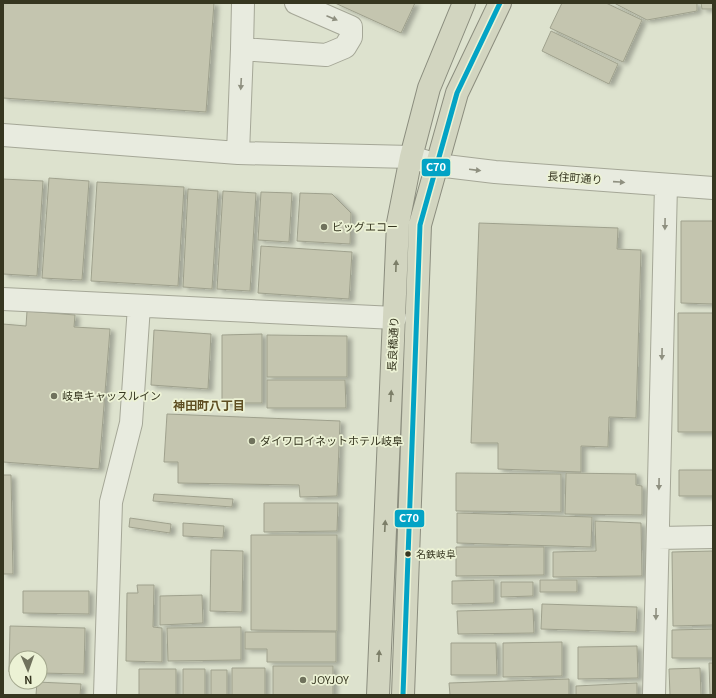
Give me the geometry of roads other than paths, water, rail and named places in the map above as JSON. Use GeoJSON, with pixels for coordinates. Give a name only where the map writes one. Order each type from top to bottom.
{"type":"FeatureCollection","features":[{"type":"Feature","properties":{"kind":"highway","name":"長良橋通り"},"geometry":{"type":"LineString","coordinates":[[378,695],[398,223],[411,157],[429,88],[464,3]]}},
{"type":"Feature","properties":{"kind":"highway","name":"長良橋通り"},"geometry":{"type":"LineString","coordinates":[[403,695],[420,225],[457,93],[500,3]]}},
{"type":"Feature","properties":{"kind":"street"},"geometry":{"type":"LineString","coordinates":[[238,153],[243,3]]}},
{"type":"Feature","properties":{"kind":"street"},"geometry":{"type":"LineString","coordinates":[[242,49],[326,55],[345,47],[351,38],[351,27],[296,3]]}},
{"type":"Feature","properties":{"kind":"street","name":"長住町通り"},"geometry":{"type":"LineString","coordinates":[[3,135],[238,153],[411,157],[437,165],[495,172],[713,188]]}},
{"type":"Feature","properties":{"kind":"street"},"geometry":{"type":"LineString","coordinates":[[654,695],[666,185]]}},
{"type":"Feature","properties":{"kind":"street"},"geometry":{"type":"LineString","coordinates":[[3,299],[394,318]]}},
{"type":"Feature","properties":{"kind":"street"},"geometry":{"type":"LineString","coordinates":[[105,695],[111,502],[131,423],[139,306]]}},
{"type":"Feature","properties":{"kind":"street"},"geometry":{"type":"LineString","coordinates":[[658,538],[713,537]]}},
{"type":"Feature","properties":{"kind":"place","name":"ビッグエコー"},"geometry":{"type":"Point","coordinates":[324,227]}},
{"type":"Feature","properties":{"kind":"place","name":"岐阜キャッスルイン"},"geometry":{"type":"Point","coordinates":[54,396]}},
{"type":"Feature","properties":{"kind":"place","name":"ダイワロイネットホテル岐阜"},"geometry":{"type":"Point","coordinates":[252,441]}},
{"type":"Feature","properties":{"kind":"place","name":"名鉄岐阜"},"geometry":{"type":"Point","coordinates":[408,554]}},
{"type":"Feature","properties":{"kind":"place","name":"JOYJOY"},"geometry":{"type":"Point","coordinates":[303,680]}},
{"type":"Feature","properties":{"kind":"district","name":"神田町八丁目"},"geometry":{"type":"Point","coordinates":[209,406]}}]}
